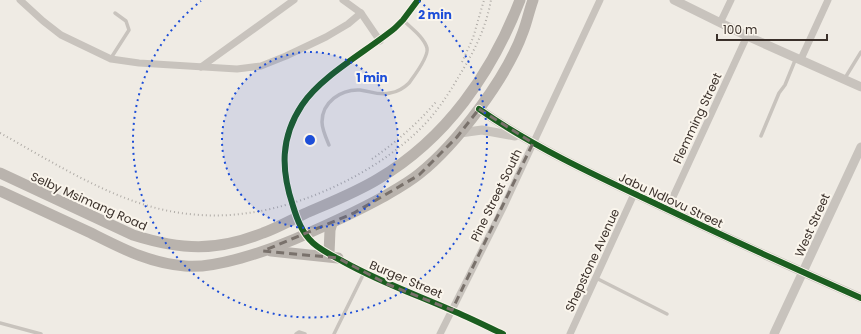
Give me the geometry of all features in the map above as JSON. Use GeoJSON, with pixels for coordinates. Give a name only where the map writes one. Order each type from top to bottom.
{"type":"FeatureCollection","features":[{"type":"Feature","properties":{"kind":"main road","name":"Selby Msimang Road"},"geometry":{"type":"LineString","coordinates":[[0,173],[134,235],[152,241],[194,248],[224,245],[245,240],[355,192],[379,179],[414,154],[433,137],[465,103],[480,81],[498,49],[511,23],[520,0]]}},
{"type":"Feature","properties":{"kind":"main road"},"geometry":{"type":"LineString","coordinates":[[0,191],[143,258],[158,262],[187,267],[222,262],[264,251],[305,235],[354,213],[419,175],[439,157],[479,109],[509,62],[523,33],[533,0]]}},
{"type":"Feature","properties":{"kind":"main road"},"geometry":{"type":"LineString","coordinates":[[264,251],[288,252],[314,256],[333,256],[330,230],[332,223]]}},
{"type":"Feature","properties":{"kind":"street"},"geometry":{"type":"LineString","coordinates":[[20,0],[60,35],[111,59],[139,63],[238,69],[267,64],[286,56],[326,37],[348,24],[361,13]]}},
{"type":"Feature","properties":{"kind":"street"},"geometry":{"type":"LineString","coordinates":[[201,67],[294,0]]}},
{"type":"Feature","properties":{"kind":"street"},"geometry":{"type":"LineString","coordinates":[[343,0],[361,13],[380,41]]}},
{"type":"Feature","properties":{"kind":"street"},"geometry":{"type":"LineString","coordinates":[[305,235],[297,218],[284,174],[286,143],[294,120],[302,105],[322,84],[380,41],[403,20],[418,0]]}},
{"type":"Feature","properties":{"kind":"street","name":"Pine Street South"},"geometry":{"type":"LineString","coordinates":[[440,334],[503,208],[600,0]]}},
{"type":"Feature","properties":{"kind":"street"},"geometry":{"type":"LineString","coordinates":[[674,0],[747,36],[861,87]]}},
{"type":"Feature","properties":{"kind":"street"},"geometry":{"type":"LineString","coordinates":[[720,23],[731,0]]}},
{"type":"Feature","properties":{"kind":"street"},"geometry":{"type":"LineString","coordinates":[[799,58],[828,0]]}},
{"type":"Feature","properties":{"kind":"street","name":"Flemming Street"},"geometry":{"type":"LineString","coordinates":[[666,210],[747,36]]}},
{"type":"Feature","properties":{"kind":"street","name":"Jabu Ndlovu Street"},"geometry":{"type":"LineString","coordinates":[[479,109],[496,122],[594,175],[666,210],[861,298]]}},
{"type":"Feature","properties":{"kind":"street","name":"Jabu Ndlovu Street"},"geometry":{"type":"LineString","coordinates":[[460,133],[482,130],[524,138]]}},
{"type":"Feature","properties":{"kind":"street","name":"West Street"},"geometry":{"type":"LineString","coordinates":[[774,334],[861,147]]}},
{"type":"Feature","properties":{"kind":"street","name":"Shepstone Avenue"},"geometry":{"type":"LineString","coordinates":[[570,334],[634,194]]}},
{"type":"Feature","properties":{"kind":"street","name":"Burger Street"},"geometry":{"type":"LineString","coordinates":[[305,235],[318,248],[364,273],[387,284],[452,310],[503,334]]}},
{"type":"Feature","properties":{"kind":"lane"},"geometry":{"type":"LineString","coordinates":[[111,59],[129,30],[126,21],[115,13]]}},
{"type":"Feature","properties":{"kind":"lane"},"geometry":{"type":"LineString","coordinates":[[329,145],[321,124],[322,116],[326,106],[335,97],[351,91],[361,90],[383,94],[397,91],[408,83],[426,58],[428,50],[424,42],[403,20]]}},
{"type":"Feature","properties":{"kind":"lane"},"geometry":{"type":"LineString","coordinates":[[844,79],[861,52]]}},
{"type":"Feature","properties":{"kind":"lane"},"geometry":{"type":"LineString","coordinates":[[762,136],[779,93],[786,85],[799,58]]}},
{"type":"Feature","properties":{"kind":"lane"},"geometry":{"type":"LineString","coordinates":[[334,334],[364,273]]}},
{"type":"Feature","properties":{"kind":"lane"},"geometry":{"type":"LineString","coordinates":[[596,278],[667,314]]}},
{"type":"Feature","properties":{"kind":"lane"},"geometry":{"type":"LineString","coordinates":[[0,323],[41,334]]}},
{"type":"Feature","properties":{"kind":"lane"},"geometry":{"type":"LineString","coordinates":[[296,334],[299,332],[305,334]]}},
{"type":"Feature","properties":{"kind":"highlighted area"},"geometry":{"type":"Polygon","coordinates":[[[479,109],[533,143],[452,310],[387,284],[338,258],[263,251],[354,213],[419,175],[457,137],[479,109]]]}},
{"type":"Feature","properties":{"kind":"railway"},"geometry":{"type":"LineString","coordinates":[[462,62],[473,38],[484,0]]}},
{"type":"Feature","properties":{"kind":"railway"},"geometry":{"type":"LineString","coordinates":[[0,133],[103,189],[147,205],[179,213],[199,215],[228,215],[272,209],[323,192],[348,180],[395,151],[415,134],[439,107],[470,58],[483,30],[491,0]]}},
{"type":"Feature","properties":{"kind":"railway"},"geometry":{"type":"LineString","coordinates":[[372,159],[406,133],[436,102]]}},
{"type":"Feature","properties":{"kind":"cycle path"},"geometry":{"type":"LineString","coordinates":[[418,0],[395,28],[332,74],[310,94],[302,105],[295,117],[286,142],[285,167],[289,193],[300,226],[309,239],[320,248],[357,269],[503,334]]}},
{"type":"Feature","properties":{"kind":"cycle path"},"geometry":{"type":"LineString","coordinates":[[479,109],[520,135],[585,170],[730,239],[861,298]]}}]}
